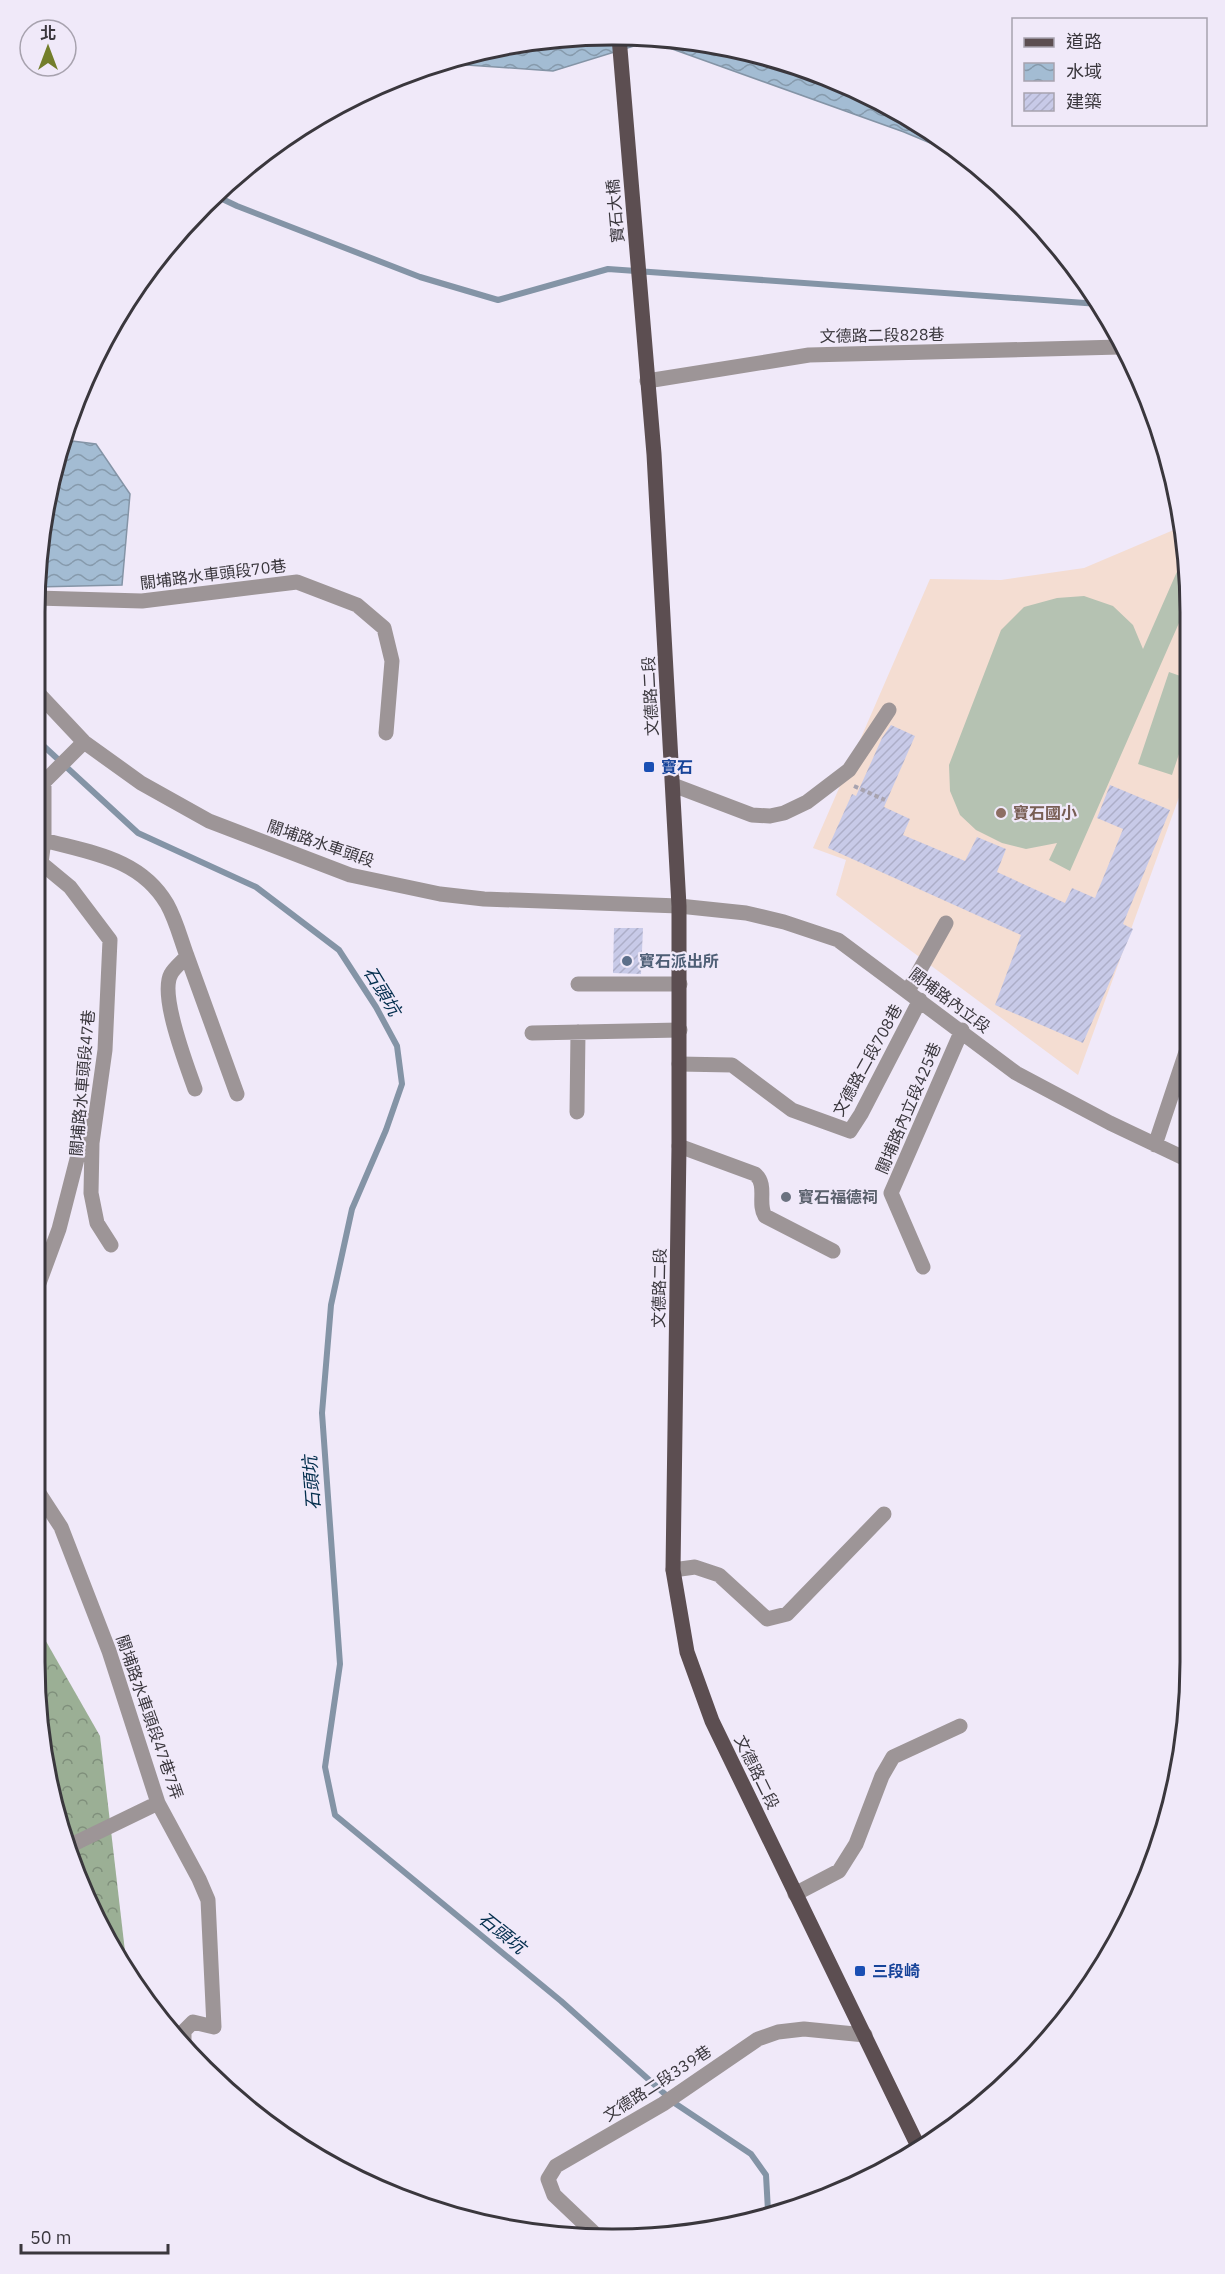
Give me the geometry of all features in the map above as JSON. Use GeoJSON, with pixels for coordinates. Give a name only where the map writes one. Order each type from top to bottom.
{"type":"FeatureCollection","features":[{"type":"Feature","properties":{"kind":"main road","name":"寶石大橋"},"geometry":{"type":"LineString","coordinates":[[620,45],[647,381]]}},
{"type":"Feature","properties":{"kind":"main road","name":"文德路二段"},"geometry":{"type":"LineString","coordinates":[[647,381],[654,454],[679,906],[679,1146],[673,1569],[687,1652],[712,1721],[915,2141]]}},
{"type":"Feature","properties":{"kind":"street","name":"文德路二段828巷"},"geometry":{"type":"LineString","coordinates":[[647,381],[809,355],[1113,347]]}},
{"type":"Feature","properties":{"kind":"street","name":"關埔路水車頭段70巷"},"geometry":{"type":"LineString","coordinates":[[45,598],[142,602],[297,582],[357,605],[384,628],[392,661],[386,733]]}},
{"type":"Feature","properties":{"kind":"street","name":"關埔路水車頭段"},"geometry":{"type":"LineString","coordinates":[[45,700],[84,741],[141,783],[209,821],[350,875],[440,894],[484,899],[679,906]]}},
{"type":"Feature","properties":{"kind":"street"},"geometry":{"type":"LineString","coordinates":[[673,785],[752,815],[770,816],[807,802],[849,770],[888,710]]}},
{"type":"Feature","properties":{"kind":"street","name":"關埔路水車頭段47巷"},"geometry":{"type":"LineString","coordinates":[[45,781],[84,741]]}},
{"type":"Feature","properties":{"kind":"street"},"geometry":{"type":"LineString","coordinates":[[45,843],[121,861],[151,883],[168,905],[237,1094]]}},
{"type":"Feature","properties":{"kind":"street","name":"關埔路水車頭段47巷"},"geometry":{"type":"LineString","coordinates":[[45,866],[70,887],[110,940],[105,1050],[92,1143],[91,1193],[97,1223],[111,1245]]}},
{"type":"Feature","properties":{"kind":"street","name":"關埔路內立段"},"geometry":{"type":"LineString","coordinates":[[679,906],[746,914],[784,922],[838,940],[962,1030],[1016,1073],[1180,1156]]}},
{"type":"Feature","properties":{"kind":"street"},"geometry":{"type":"LineString","coordinates":[[914,996],[946,923]]}},
{"type":"Feature","properties":{"kind":"street"},"geometry":{"type":"LineString","coordinates":[[187,957],[170,975],[168,998],[173,1023],[195,1089]]}},
{"type":"Feature","properties":{"kind":"street"},"geometry":{"type":"LineString","coordinates":[[578,984],[680,984]]}},
{"type":"Feature","properties":{"kind":"street","name":"文德路二段708巷"},"geometry":{"type":"LineString","coordinates":[[679,1064],[732,1065],[792,1110],[850,1131],[861,1114],[914,996]]}},
{"type":"Feature","properties":{"kind":"street"},"geometry":{"type":"LineString","coordinates":[[532,1033],[680,1030]]}},
{"type":"Feature","properties":{"kind":"street","name":"關埔路內立段425巷"},"geometry":{"type":"LineString","coordinates":[[923,1267],[891,1193],[962,1030]]}},
{"type":"Feature","properties":{"kind":"street"},"geometry":{"type":"LineString","coordinates":[[577,1112],[578,1032]]}},
{"type":"Feature","properties":{"kind":"street"},"geometry":{"type":"LineString","coordinates":[[45,1267],[59,1229],[105,1050]]}},
{"type":"Feature","properties":{"kind":"street"},"geometry":{"type":"LineString","coordinates":[[1155,1145],[1180,1069]]}},
{"type":"Feature","properties":{"kind":"street"},"geometry":{"type":"LineString","coordinates":[[679,1146],[755,1174],[762,1184],[762,1211],[765,1216],[833,1251]]}},
{"type":"Feature","properties":{"kind":"street","name":"關埔路水車頭段47巷7弄"},"geometry":{"type":"LineString","coordinates":[[45,1502],[62,1527],[109,1651],[158,1803],[208,1900],[214,2027],[193,2022],[184,2034]]}},
{"type":"Feature","properties":{"kind":"street"},"geometry":{"type":"LineString","coordinates":[[673,1569],[695,1567],[719,1575],[767,1619],[787,1614],[884,1514]]}},
{"type":"Feature","properties":{"kind":"street"},"geometry":{"type":"LineString","coordinates":[[795,1894],[838,1871],[856,1844],[882,1776],[893,1757],[960,1725]]}},
{"type":"Feature","properties":{"kind":"street"},"geometry":{"type":"LineString","coordinates":[[75,1843],[158,1803]]}},
{"type":"Feature","properties":{"kind":"street","name":"文德路二段339巷"},"geometry":{"type":"LineString","coordinates":[[589,2228],[554,2195],[548,2179],[556,2166],[663,2104],[758,2039],[778,2032],[804,2029],[865,2035]]}},
{"type":"Feature","properties":{"kind":"path"},"geometry":{"type":"LineString","coordinates":[[824,790],[853,786],[885,800]]}},
{"type":"Feature","properties":{"kind":"shaded area","name":"寶石國小"},"geometry":{"type":"Polygon","coordinates":[[[1174,530],[1179,575],[1180,612],[1180,794],[1078,1075],[836,895],[846,860],[813,848],[930,579],[1001,580],[1084,568],[1174,530]]]}},
{"type":"Feature","properties":{"kind":"green space"},"geometry":{"type":"Polygon","coordinates":[[[1178,569],[1180,621],[1070,871],[1049,860],[1057,843],[1026,849],[1002,843],[976,830],[960,815],[950,791],[949,765],[1001,630],[1024,607],[1057,598],[1084,596],[1113,606],[1133,625],[1143,649],[1178,569]]]}},
{"type":"Feature","properties":{"kind":"green space"},"geometry":{"type":"Polygon","coordinates":[[[1169,672],[1180,676],[1180,751],[1172,775],[1138,764],[1169,672]]]}},
{"type":"Feature","properties":{"kind":"green space"},"geometry":{"type":"Polygon","coordinates":[[[45,1640],[100,1736],[125,1951],[88,1879],[64,1808],[50,1736],[46,1699],[45,1640]]]}},
{"type":"Feature","properties":{"kind":"water"},"geometry":{"type":"Polygon","coordinates":[[[575,46],[635,46],[553,71],[463,65],[538,50],[575,46]]]}},
{"type":"Feature","properties":{"kind":"water"},"geometry":{"type":"Polygon","coordinates":[[[670,48],[723,56],[795,75],[863,104],[932,144],[670,48]]]}},
{"type":"Feature","properties":{"kind":"water"},"geometry":{"type":"Polygon","coordinates":[[[72,441],[96,444],[130,494],[122,585],[46,587],[56,502],[72,441]]]}},
{"type":"Feature","properties":{"kind":"building"},"geometry":{"type":"Polygon","coordinates":[[[891,725],[915,736],[884,807],[910,819],[903,835],[965,861],[977,837],[1006,849],[997,872],[1065,903],[1072,888],[1095,898],[1123,829],[1097,818],[1110,785],[1170,810],[1123,924],[1133,929],[1083,1043],[995,1005],[1021,935],[828,848],[852,794],[856,796],[882,738],[891,725]]]}},
{"type":"Feature","properties":{"kind":"building","name":"寶石派出所"},"geometry":{"type":"Polygon","coordinates":[[[614,928],[643,928],[641,974],[613,973],[614,928]]]}},
{"type":"Feature","properties":{"kind":"waterway"},"geometry":{"type":"LineString","coordinates":[[223,200],[420,277],[498,300],[608,269],[1088,303]]}},
{"type":"Feature","properties":{"kind":"waterway","name":"石頭坑"},"geometry":{"type":"LineString","coordinates":[[45,747],[138,833],[256,887],[339,950],[376,1007],[397,1046],[402,1084],[386,1130],[352,1209],[331,1305],[322,1413],[340,1664],[325,1767],[335,1815],[561,2001],[676,2104],[751,2154],[766,2175],[768,2207]]}},
{"type":"Feature","properties":{"kind":"place","name":"寶石"},"geometry":{"type":"Point","coordinates":[649,767]}},
{"type":"Feature","properties":{"kind":"place","name":"寶石國小"},"geometry":{"type":"Point","coordinates":[1001,813]}},
{"type":"Feature","properties":{"kind":"place","name":"寶石派出所"},"geometry":{"type":"Point","coordinates":[627,961]}},
{"type":"Feature","properties":{"kind":"place","name":"寶石福德祠"},"geometry":{"type":"Point","coordinates":[786,1197]}},
{"type":"Feature","properties":{"kind":"place","name":"三段崎"},"geometry":{"type":"Point","coordinates":[860,1971]}}]}
